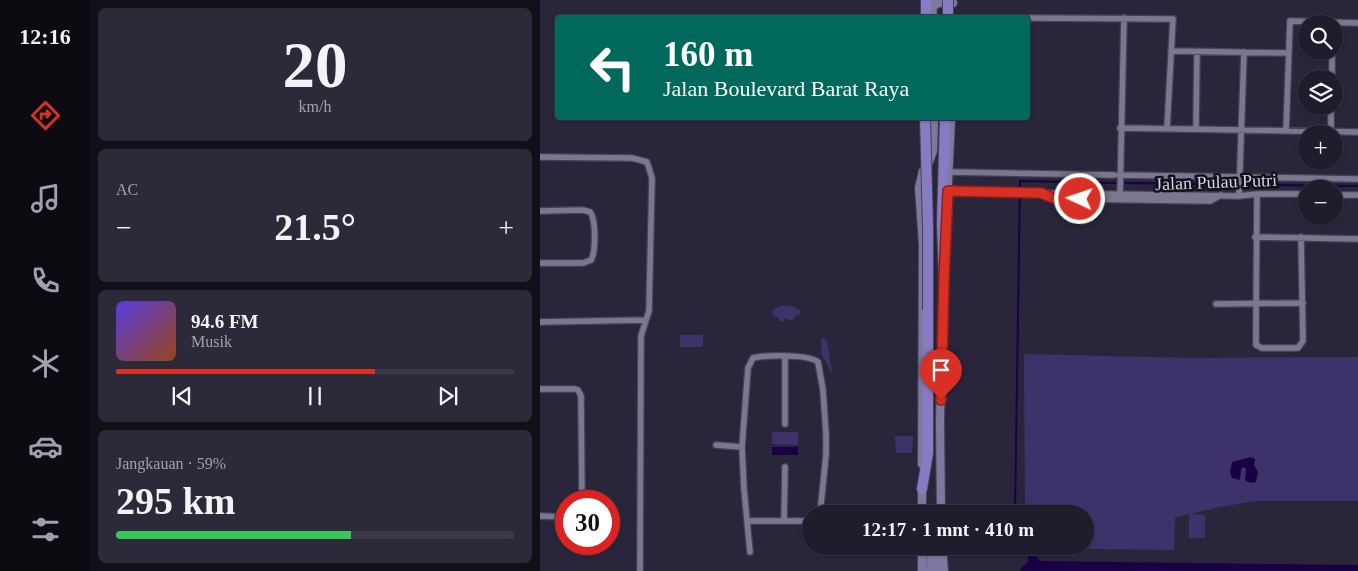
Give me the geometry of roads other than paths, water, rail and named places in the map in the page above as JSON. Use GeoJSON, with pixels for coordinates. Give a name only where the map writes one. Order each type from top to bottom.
{"type":"FeatureCollection","features":[{"type":"Feature","properties":{"kind":"highway"},"geometry":{"type":"LineString","coordinates":[[949,15],[951,1]]}},
{"type":"Feature","properties":{"kind":"highway"},"geometry":{"type":"LineString","coordinates":[[927,15],[930,2]]}},
{"type":"Feature","properties":{"kind":"highway"},"geometry":{"type":"LineString","coordinates":[[922,489],[928,453],[928,227],[925,120]]}},
{"type":"Feature","properties":{"kind":"highway"},"geometry":{"type":"LineString","coordinates":[[944,279],[942,223],[945,120]]}},
{"type":"Feature","properties":{"kind":"main road"},"geometry":{"type":"LineString","coordinates":[[932,15],[930,2],[951,1],[952,15]]}},
{"type":"Feature","properties":{"kind":"main road"},"geometry":{"type":"LineString","coordinates":[[922,505],[923,245],[919,188],[922,172],[929,162],[933,151],[934,120]]}},
{"type":"Feature","properties":{"kind":"main road"},"geometry":{"type":"LineString","coordinates":[[941,505],[940,420],[951,120]]}},
{"type":"Feature","properties":{"kind":"main road"},"geometry":{"type":"LineString","coordinates":[[936,505],[936,484],[940,468]]}},
{"type":"Feature","properties":{"kind":"main road"},"geometry":{"type":"LineString","coordinates":[[922,555],[922,571]]}},
{"type":"Feature","properties":{"kind":"main road"},"geometry":{"type":"LineString","coordinates":[[930,555],[930,571]]}},
{"type":"Feature","properties":{"kind":"main road"},"geometry":{"type":"LineString","coordinates":[[937,555],[937,571]]}},
{"type":"Feature","properties":{"kind":"main road"},"geometry":{"type":"LineString","coordinates":[[943,555],[944,571]]}},
{"type":"Feature","properties":{"kind":"street"},"geometry":{"type":"LineString","coordinates":[[1030,18],[1173,20],[1167,128]]}},
{"type":"Feature","properties":{"kind":"street"},"geometry":{"type":"LineString","coordinates":[[1120,195],[1118,176],[1124,18]]}},
{"type":"Feature","properties":{"kind":"street"},"geometry":{"type":"LineString","coordinates":[[1286,131],[1290,21],[1298,21]]}},
{"type":"Feature","properties":{"kind":"street"},"geometry":{"type":"LineString","coordinates":[[1343,23],[1358,23]]}},
{"type":"Feature","properties":{"kind":"street"},"geometry":{"type":"LineString","coordinates":[[1172,52],[1288,52]]}},
{"type":"Feature","properties":{"kind":"street"},"geometry":{"type":"LineString","coordinates":[[1196,129],[1197,52]]}},
{"type":"Feature","properties":{"kind":"street"},"geometry":{"type":"LineString","coordinates":[[1239,194],[1244,52]]}},
{"type":"Feature","properties":{"kind":"street"},"geometry":{"type":"LineString","coordinates":[[1120,128],[1298,131]]}},
{"type":"Feature","properties":{"kind":"street"},"geometry":{"type":"LineString","coordinates":[[1343,131],[1358,132]]}},
{"type":"Feature","properties":{"kind":"street"},"geometry":{"type":"LineString","coordinates":[[540,157],[632,158],[647,162],[652,178],[649,311],[641,336],[640,571]]}},
{"type":"Feature","properties":{"kind":"street"},"geometry":{"type":"LineString","coordinates":[[949,172],[1358,179]]}},
{"type":"Feature","properties":{"kind":"street","name":"Jalan Pulau Putri"},"geometry":{"type":"LineString","coordinates":[[948,191],[1041,193],[1053,198],[1120,195],[1184,197],[1210,201],[1221,196],[1239,194],[1298,194]]}},
{"type":"Feature","properties":{"kind":"street"},"geometry":{"type":"LineString","coordinates":[[1257,194],[1255,237],[1256,345],[1262,348],[1298,348],[1302,346],[1301,238]]}},
{"type":"Feature","properties":{"kind":"street"},"geometry":{"type":"LineString","coordinates":[[1343,195],[1358,195]]}},
{"type":"Feature","properties":{"kind":"street"},"geometry":{"type":"LineString","coordinates":[[540,211],[582,210],[590,212],[594,220],[594,252],[591,260],[583,263],[540,263]]}},
{"type":"Feature","properties":{"kind":"street"},"geometry":{"type":"LineString","coordinates":[[1255,237],[1358,239]]}},
{"type":"Feature","properties":{"kind":"street"},"geometry":{"type":"LineString","coordinates":[[1216,304],[1302,303]]}},
{"type":"Feature","properties":{"kind":"street"},"geometry":{"type":"LineString","coordinates":[[540,322],[646,320]]}},
{"type":"Feature","properties":{"kind":"street"},"geometry":{"type":"LineString","coordinates":[[750,552],[742,447],[745,391],[750,360],[756,357],[810,358],[816,360],[819,365],[826,434],[826,455],[821,505]]}},
{"type":"Feature","properties":{"kind":"street"},"geometry":{"type":"LineString","coordinates":[[785,424],[786,357]]}},
{"type":"Feature","properties":{"kind":"street"},"geometry":{"type":"LineString","coordinates":[[540,390],[575,389],[582,396],[582,490]]}},
{"type":"Feature","properties":{"kind":"street"},"geometry":{"type":"LineString","coordinates":[[716,446],[742,447]]}},
{"type":"Feature","properties":{"kind":"street"},"geometry":{"type":"LineString","coordinates":[[784,521],[785,467]]}},
{"type":"Feature","properties":{"kind":"street"},"geometry":{"type":"LineString","coordinates":[[540,516],[555,517]]}},
{"type":"Feature","properties":{"kind":"street"},"geometry":{"type":"LineString","coordinates":[[747,520],[802,521]]}},
{"type":"Feature","properties":{"kind":"waterway"},"geometry":{"type":"LineString","coordinates":[[1015,505],[1020,181],[1118,183]]}},
{"type":"Feature","properties":{"kind":"waterway"},"geometry":{"type":"LineString","coordinates":[[1123,183],[1358,186]]}}]}
